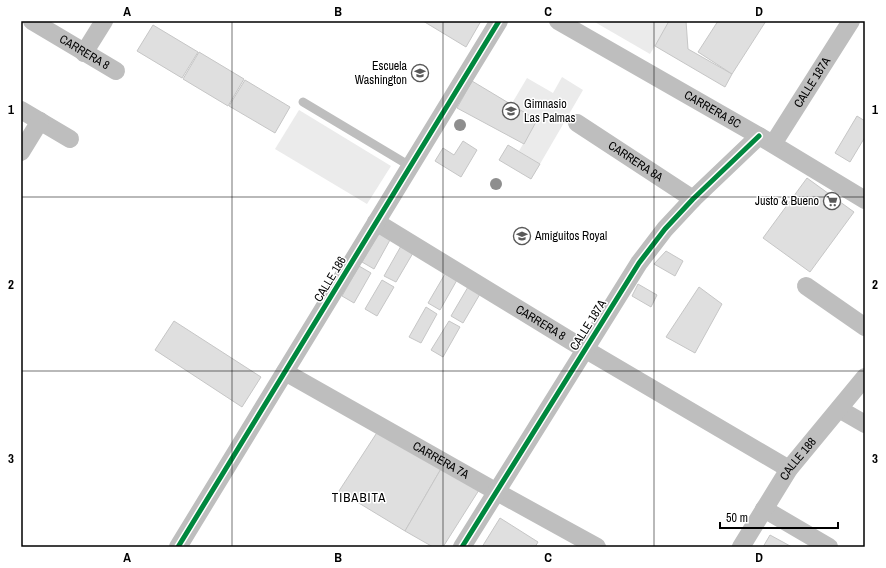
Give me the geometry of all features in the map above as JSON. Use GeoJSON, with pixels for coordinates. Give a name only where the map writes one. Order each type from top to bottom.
{"type":"FeatureCollection","features":[{"type":"Feature","properties":{"kind":"street","name":"CARRERA 8"},"geometry":{"type":"LineString","coordinates":[[32,21],[116,71]]}},
{"type":"Feature","properties":{"kind":"street"},"geometry":{"type":"LineString","coordinates":[[84,53],[104,21]]}},
{"type":"Feature","properties":{"kind":"street","name":"CALLE 186"},"geometry":{"type":"LineString","coordinates":[[178,547],[499,21]]}},
{"type":"Feature","properties":{"kind":"street","name":"CARRERA 8C"},"geometry":{"type":"LineString","coordinates":[[558,21],[766,140],[865,200]]}},
{"type":"Feature","properties":{"kind":"street","name":"CALLE 187A"},"geometry":{"type":"LineString","coordinates":[[462,547],[639,264],[665,229],[693,199],[766,140],[851,21]]}},
{"type":"Feature","properties":{"kind":"street"},"geometry":{"type":"LineString","coordinates":[[21,110],[70,139]]}},
{"type":"Feature","properties":{"kind":"street"},"geometry":{"type":"LineString","coordinates":[[21,152],[40,122]]}},
{"type":"Feature","properties":{"kind":"street","name":"CARRERA 8A"},"geometry":{"type":"LineString","coordinates":[[577,123],[693,199]]}},
{"type":"Feature","properties":{"kind":"street","name":"CARRERA 8"},"geometry":{"type":"LineString","coordinates":[[376,222],[585,349],[789,469]]}},
{"type":"Feature","properties":{"kind":"street"},"geometry":{"type":"LineString","coordinates":[[806,286],[865,327]]}},
{"type":"Feature","properties":{"kind":"street","name":"CARRERA 7A"},"geometry":{"type":"LineString","coordinates":[[284,372],[597,547]]}},
{"type":"Feature","properties":{"kind":"street","name":"CALLE 188"},"geometry":{"type":"LineString","coordinates":[[741,547],[789,469],[865,377]]}},
{"type":"Feature","properties":{"kind":"street"},"geometry":{"type":"LineString","coordinates":[[839,408],[865,424]]}},
{"type":"Feature","properties":{"kind":"street"},"geometry":{"type":"LineString","coordinates":[[764,509],[829,547]]}},
{"type":"Feature","properties":{"kind":"lane"},"geometry":{"type":"LineString","coordinates":[[303,102],[410,166]]}},
{"type":"Feature","properties":{"kind":"shaded area"},"geometry":{"type":"Polygon","coordinates":[[[593,21],[670,21],[650,54],[593,21]]]}},
{"type":"Feature","properties":{"kind":"shaded area"},"geometry":{"type":"Polygon","coordinates":[[[562,77],[583,90],[540,164],[519,151],[537,120],[511,105],[527,78],[553,93],[562,77]]]}},
{"type":"Feature","properties":{"kind":"shaded area"},"geometry":{"type":"Polygon","coordinates":[[[299,110],[391,166],[367,204],[275,149],[299,110]]]}},
{"type":"Feature","properties":{"kind":"building"},"geometry":{"type":"Polygon","coordinates":[[[423,21],[481,21],[466,47],[423,21]]]}},
{"type":"Feature","properties":{"kind":"building"},"geometry":{"type":"Polygon","coordinates":[[[669,21],[686,21],[688,49],[732,74],[725,87],[655,46],[669,21]]]}},
{"type":"Feature","properties":{"kind":"building"},"geometry":{"type":"Polygon","coordinates":[[[718,21],[766,21],[732,74],[698,52],[718,21]]]}},
{"type":"Feature","properties":{"kind":"building"},"geometry":{"type":"Polygon","coordinates":[[[153,25],[198,52],[182,78],[137,51],[153,25]]]}},
{"type":"Feature","properties":{"kind":"building"},"geometry":{"type":"Polygon","coordinates":[[[199,52],[244,79],[228,106],[183,79],[199,52]]]}},
{"type":"Feature","properties":{"kind":"building"},"geometry":{"type":"Polygon","coordinates":[[[245,80],[290,107],[275,133],[229,106],[245,80]]]}},
{"type":"Feature","properties":{"kind":"building"},"geometry":{"type":"Polygon","coordinates":[[[472,81],[537,120],[524,144],[457,108],[472,81]]]}},
{"type":"Feature","properties":{"kind":"building"},"geometry":{"type":"Polygon","coordinates":[[[857,116],[865,121],[865,137],[850,162],[835,153],[857,116]]]}},
{"type":"Feature","properties":{"kind":"building"},"geometry":{"type":"Polygon","coordinates":[[[463,141],[477,150],[461,177],[435,161],[443,148],[454,155],[463,141]]]}},
{"type":"Feature","properties":{"kind":"building"},"geometry":{"type":"Polygon","coordinates":[[[508,145],[540,164],[531,179],[499,160],[508,145]]]}},
{"type":"Feature","properties":{"kind":"building"},"geometry":{"type":"Polygon","coordinates":[[[807,178],[854,212],[810,272],[763,238],[807,178]]]}},
{"type":"Feature","properties":{"kind":"building"},"geometry":{"type":"Polygon","coordinates":[[[379,233],[390,240],[374,269],[362,262],[379,233]]]}},
{"type":"Feature","properties":{"kind":"building"},"geometry":{"type":"Polygon","coordinates":[[[401,246],[413,253],[396,282],[384,276],[401,246]]]}},
{"type":"Feature","properties":{"kind":"building"},"geometry":{"type":"Polygon","coordinates":[[[666,251],[683,261],[675,276],[654,264],[666,251]]]}},
{"type":"Feature","properties":{"kind":"building"},"geometry":{"type":"Polygon","coordinates":[[[359,266],[371,273],[354,303],[342,296],[359,266]]]}},
{"type":"Feature","properties":{"kind":"building"},"geometry":{"type":"Polygon","coordinates":[[[445,274],[457,280],[440,310],[428,303],[445,274]]]}},
{"type":"Feature","properties":{"kind":"building"},"geometry":{"type":"Polygon","coordinates":[[[382,280],[394,287],[377,316],[365,309],[382,280]]]}},
{"type":"Feature","properties":{"kind":"building"},"geometry":{"type":"Polygon","coordinates":[[[638,284],[657,295],[651,307],[632,296],[638,284]]]}},
{"type":"Feature","properties":{"kind":"building"},"geometry":{"type":"Polygon","coordinates":[[[468,287],[480,294],[463,323],[451,316],[468,287]]]}},
{"type":"Feature","properties":{"kind":"building"},"geometry":{"type":"Polygon","coordinates":[[[699,287],[722,304],[695,353],[666,337],[699,287]]]}},
{"type":"Feature","properties":{"kind":"building"},"geometry":{"type":"Polygon","coordinates":[[[426,307],[437,314],[421,343],[409,337],[426,307]]]}},
{"type":"Feature","properties":{"kind":"building"},"geometry":{"type":"Polygon","coordinates":[[[174,321],[261,377],[242,407],[155,350],[174,321]]]}},
{"type":"Feature","properties":{"kind":"building"},"geometry":{"type":"Polygon","coordinates":[[[449,321],[460,327],[443,357],[431,350],[449,321]]]}},
{"type":"Feature","properties":{"kind":"building"},"geometry":{"type":"Polygon","coordinates":[[[378,431],[442,467],[405,531],[339,491],[378,431]]]}},
{"type":"Feature","properties":{"kind":"building"},"geometry":{"type":"Polygon","coordinates":[[[442,467],[479,490],[443,547],[433,547],[405,531],[442,467]]]}},
{"type":"Feature","properties":{"kind":"building"},"geometry":{"type":"Polygon","coordinates":[[[500,518],[538,542],[535,547],[482,547],[500,518]]]}},
{"type":"Feature","properties":{"kind":"building"},"geometry":{"type":"Polygon","coordinates":[[[770,535],[792,547],[763,547],[770,535]]]}},
{"type":"Feature","properties":{"kind":"cycle path"},"geometry":{"type":"LineString","coordinates":[[178,547],[499,21]]}},
{"type":"Feature","properties":{"kind":"cycle path"},"geometry":{"type":"LineString","coordinates":[[462,547],[639,263],[665,229],[693,199],[759,136]]}},
{"type":"Feature","properties":{"kind":"place","name":"Escuela Washington"},"geometry":{"type":"Point","coordinates":[420,73]}},
{"type":"Feature","properties":{"kind":"place","name":"Gimnasio Las Palmas"},"geometry":{"type":"Point","coordinates":[511,111]}},
{"type":"Feature","properties":{"kind":"place","name":"Justo & Bueno"},"geometry":{"type":"Point","coordinates":[832,201]}},
{"type":"Feature","properties":{"kind":"place","name":"Amiguitos Royal"},"geometry":{"type":"Point","coordinates":[522,236]}},
{"type":"Feature","properties":{"kind":"district","name":"TIBABITA"},"geometry":{"type":"Point","coordinates":[359,497]}}]}
